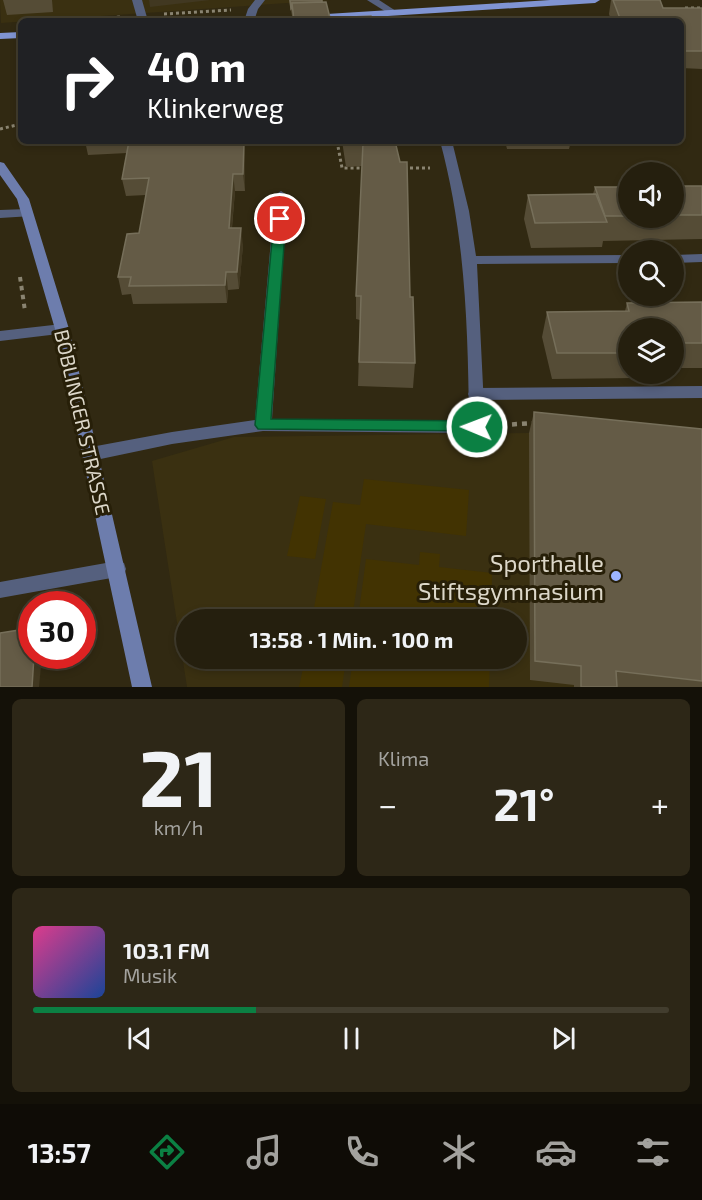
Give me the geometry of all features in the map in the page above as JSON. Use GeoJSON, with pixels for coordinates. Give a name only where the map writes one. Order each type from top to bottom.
{"type":"FeatureCollection","features":[{"type":"Feature","properties":{"kind":"main road"},"geometry":{"type":"LineString","coordinates":[[363,18],[595,0]]}},
{"type":"Feature","properties":{"kind":"main road"},"geometry":{"type":"LineString","coordinates":[[0,36],[18,35]]}},
{"type":"Feature","properties":{"kind":"main road","name":"BÖBLINGER STRASSE"},"geometry":{"type":"LineString","coordinates":[[0,166],[23,199],[62,329],[142,687]]}},
{"type":"Feature","properties":{"kind":"street"},"geometry":{"type":"LineString","coordinates":[[137,0],[143,18]]}},
{"type":"Feature","properties":{"kind":"street"},"geometry":{"type":"LineString","coordinates":[[250,18],[260,0]]}},
{"type":"Feature","properties":{"kind":"street"},"geometry":{"type":"LineString","coordinates":[[372,0],[396,17]]}},
{"type":"Feature","properties":{"kind":"street"},"geometry":{"type":"LineString","coordinates":[[91,454],[172,438],[263,425],[477,427],[470,260],[463,207],[447,144]]}},
{"type":"Feature","properties":{"kind":"street"},"geometry":{"type":"LineString","coordinates":[[263,425],[281,195]]}},
{"type":"Feature","properties":{"kind":"street"},"geometry":{"type":"LineString","coordinates":[[0,214],[27,213]]}},
{"type":"Feature","properties":{"kind":"street"},"geometry":{"type":"LineString","coordinates":[[684,259],[702,258]]}},
{"type":"Feature","properties":{"kind":"street"},"geometry":{"type":"LineString","coordinates":[[470,260],[618,259]]}},
{"type":"Feature","properties":{"kind":"street"},"geometry":{"type":"LineString","coordinates":[[0,336],[62,329]]}},
{"type":"Feature","properties":{"kind":"street"},"geometry":{"type":"LineString","coordinates":[[476,394],[702,392]]}},
{"type":"Feature","properties":{"kind":"street"},"geometry":{"type":"LineString","coordinates":[[0,590],[117,569]]}},
{"type":"Feature","properties":{"kind":"path"},"geometry":{"type":"LineString","coordinates":[[143,18],[253,9]]}},
{"type":"Feature","properties":{"kind":"path"},"geometry":{"type":"LineString","coordinates":[[0,129],[18,125]]}},
{"type":"Feature","properties":{"kind":"path"},"geometry":{"type":"LineString","coordinates":[[338,144],[342,168],[376,168]]}},
{"type":"Feature","properties":{"kind":"path"},"geometry":{"type":"LineString","coordinates":[[398,168],[454,168]]}},
{"type":"Feature","properties":{"kind":"path"},"geometry":{"type":"LineString","coordinates":[[477,427],[544,422]]}},
{"type":"Feature","properties":{"kind":"shaded area"},"geometry":{"type":"Polygon","coordinates":[[[0,0],[331,0],[73,18],[18,18],[18,22],[1,23],[0,0]]]}},
{"type":"Feature","properties":{"kind":"shaded area"},"geometry":{"type":"Polygon","coordinates":[[[529,433],[702,452],[702,687],[187,687],[184,669],[527,669],[527,609],[176,609],[176,616],[152,461],[234,437],[529,433]]]}},
{"type":"Feature","properties":{"kind":"shaded area"},"geometry":{"type":"Polygon","coordinates":[[[364,479],[469,490],[466,536],[366,524],[353,609],[314,609],[333,502],[360,505],[364,479]]]}},
{"type":"Feature","properties":{"kind":"shaded area"},"geometry":{"type":"Polygon","coordinates":[[[300,496],[326,499],[315,559],[287,556],[300,496]]]}},
{"type":"Feature","properties":{"kind":"shaded area"},"geometry":{"type":"Polygon","coordinates":[[[420,552],[440,554],[439,567],[492,573],[491,609],[359,609],[366,559],[419,565],[420,552]]]}},
{"type":"Feature","properties":{"kind":"shaded area"},"geometry":{"type":"Polygon","coordinates":[[[303,669],[345,669],[342,687],[299,687],[303,669]]]}},
{"type":"Feature","properties":{"kind":"shaded area"},"geometry":{"type":"Polygon","coordinates":[[[352,669],[490,669],[489,687],[349,687],[352,669]]]}},
{"type":"Feature","properties":{"kind":"building"},"geometry":{"type":"Polygon","coordinates":[[[290,0],[322,0],[322,2],[292,3],[291,9],[290,0]]]}},
{"type":"Feature","properties":{"kind":"building"},"geometry":{"type":"Polygon","coordinates":[[[613,0],[660,0],[663,8],[702,8],[702,51],[684,51],[684,18],[620,18],[613,0]]]}},
{"type":"Feature","properties":{"kind":"building"},"geometry":{"type":"Polygon","coordinates":[[[326,2],[330,18],[294,18],[292,3],[326,2]]]}},
{"type":"Feature","properties":{"kind":"building"},"geometry":{"type":"Polygon","coordinates":[[[371,16],[371,18],[330,18],[371,16]]]}},
{"type":"Feature","properties":{"kind":"building"},"geometry":{"type":"Polygon","coordinates":[[[128,144],[244,144],[243,174],[233,174],[229,228],[241,228],[237,272],[226,272],[225,285],[129,286],[131,277],[118,277],[127,234],[139,233],[149,178],[122,179],[128,144]]]}},
{"type":"Feature","properties":{"kind":"building"},"geometry":{"type":"Polygon","coordinates":[[[363,144],[396,144],[400,162],[407,162],[410,297],[413,297],[415,363],[359,362],[361,296],[356,296],[363,144]]]}},
{"type":"Feature","properties":{"kind":"building"},"geometry":{"type":"Polygon","coordinates":[[[684,186],[702,186],[702,215],[684,215],[684,186]]]}},
{"type":"Feature","properties":{"kind":"building"},"geometry":{"type":"Polygon","coordinates":[[[595,187],[618,187],[618,216],[605,216],[595,187]]]}},
{"type":"Feature","properties":{"kind":"building"},"geometry":{"type":"Polygon","coordinates":[[[596,194],[607,222],[535,223],[528,195],[596,194]]]}},
{"type":"Feature","properties":{"kind":"building"},"geometry":{"type":"Polygon","coordinates":[[[684,302],[702,302],[702,343],[684,343],[684,318],[618,318],[618,353],[557,353],[547,312],[629,311],[628,306],[684,306],[684,302]]]}},
{"type":"Feature","properties":{"kind":"building","name":"Sporthalle Stiftsgymnasium"},"geometry":{"type":"Polygon","coordinates":[[[534,412],[702,429],[702,681],[616,671],[617,687],[581,687],[581,666],[535,661],[534,412]]]}},
{"type":"Feature","properties":{"kind":"building"},"geometry":{"type":"Polygon","coordinates":[[[18,630],[18,669],[33,669],[32,687],[0,687],[0,633],[18,630]]]}},
{"type":"Feature","properties":{"kind":"place","name":"Sporthalle Stiftsgymnasium"},"geometry":{"type":"Point","coordinates":[616,576]}},
{"type":"Feature","properties":{"kind":"route"},"geometry":{"type":"LineString","coordinates":[[280,219],[263,425],[394,424],[477,427]]}}]}
